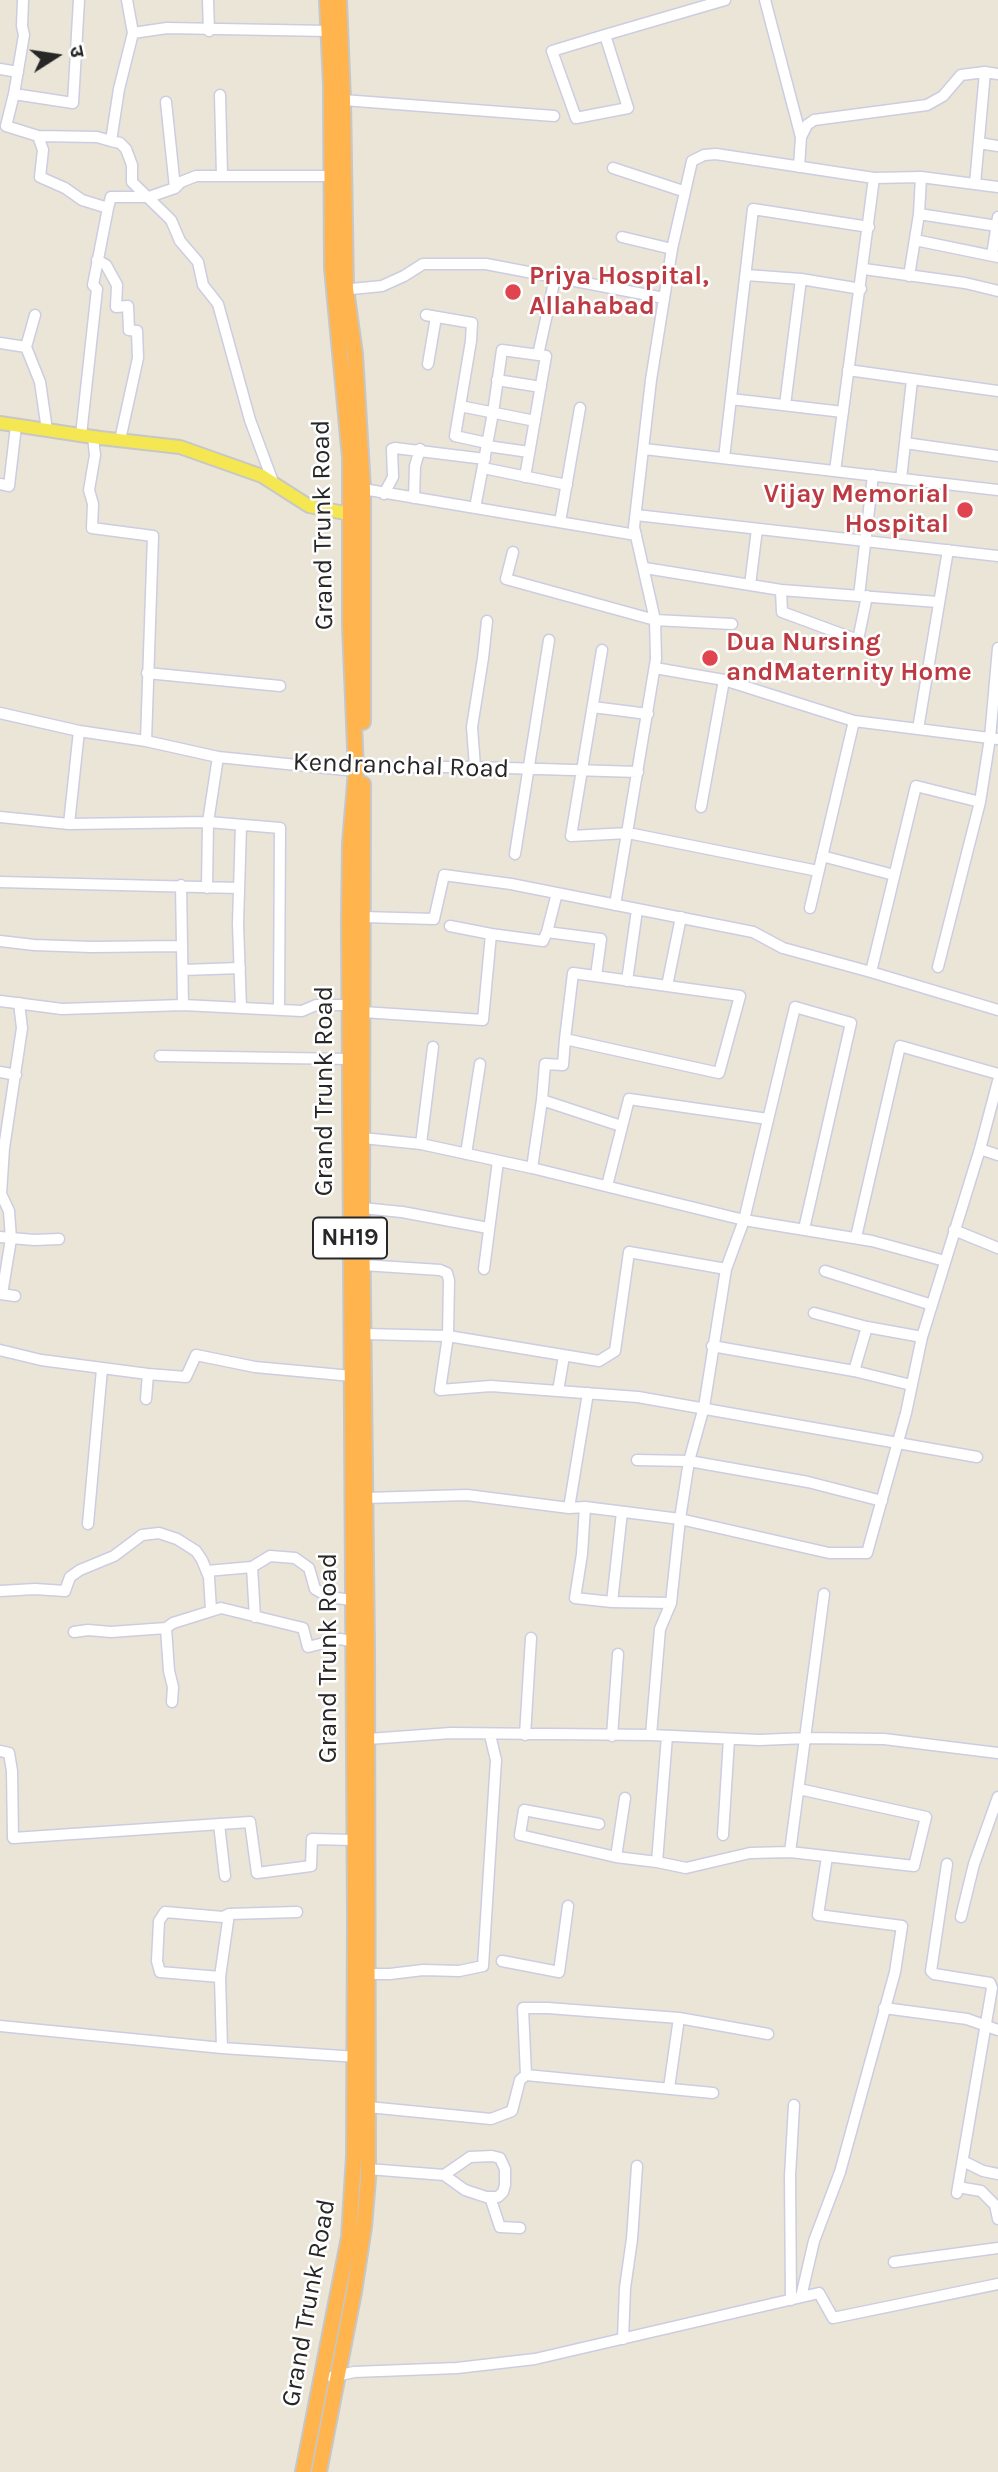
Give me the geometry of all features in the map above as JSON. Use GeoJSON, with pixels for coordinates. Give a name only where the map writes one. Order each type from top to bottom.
{"type":"FeatureCollection","features":[{"type":"Feature","properties":{"kind":"highway","name":"Grand Trunk Road"},"geometry":{"type":"LineString","coordinates":[[303,2472],[340,2292],[352,2203],[354,1649],[360,1601],[366,1498],[363,1138],[350,843],[360,769],[350,626],[349,445],[331,176],[327,0]]}},
{"type":"Feature","properties":{"kind":"highway","name":"Grand Trunk Road"},"geometry":{"type":"LineString","coordinates":[[319,2472],[364,2227],[368,2169],[369,2057],[368,1739],[352,1376],[349,1059],[357,1009],[363,917],[360,769],[363,489],[355,354],[340,290],[344,100],[339,0]]}},
{"type":"Feature","properties":{"kind":"main road"},"geometry":{"type":"LineString","coordinates":[[0,423],[180,447],[273,482],[309,506],[350,514]]}},
{"type":"Feature","properties":{"kind":"street"},"geometry":{"type":"LineString","coordinates":[[23,0],[24,35],[14,94],[3,126],[38,136],[97,137],[120,143],[126,149],[132,165],[132,182],[171,220],[180,241],[198,262],[203,285],[218,304],[250,420],[273,482]]}},
{"type":"Feature","properties":{"kind":"street"},"geometry":{"type":"LineString","coordinates":[[14,94],[73,103],[79,0]]}},
{"type":"Feature","properties":{"kind":"street"},"geometry":{"type":"LineString","coordinates":[[111,141],[119,89],[133,33],[127,0]]}},
{"type":"Feature","properties":{"kind":"street"},"geometry":{"type":"LineString","coordinates":[[208,0],[209,31]]}},
{"type":"Feature","properties":{"kind":"street"},"geometry":{"type":"LineString","coordinates":[[605,35],[628,108],[576,118],[552,51],[605,35],[725,0]]}},
{"type":"Feature","properties":{"kind":"street"},"geometry":{"type":"LineString","coordinates":[[765,0],[800,137],[799,167]]}},
{"type":"Feature","properties":{"kind":"street"},"geometry":{"type":"LineString","coordinates":[[133,33],[167,28],[209,31],[328,31]]}},
{"type":"Feature","properties":{"kind":"street"},"geometry":{"type":"LineString","coordinates":[[0,69],[18,72]]}},
{"type":"Feature","properties":{"kind":"street"},"geometry":{"type":"LineString","coordinates":[[800,137],[807,125],[814,120],[928,105],[943,96],[961,75],[985,72],[998,74]]}},
{"type":"Feature","properties":{"kind":"street"},"geometry":{"type":"LineString","coordinates":[[975,184],[985,72]]}},
{"type":"Feature","properties":{"kind":"street"},"geometry":{"type":"LineString","coordinates":[[220,95],[222,175]]}},
{"type":"Feature","properties":{"kind":"street"},"geometry":{"type":"LineString","coordinates":[[344,100],[554,116]]}},
{"type":"Feature","properties":{"kind":"street"},"geometry":{"type":"LineString","coordinates":[[166,102],[175,188]]}},
{"type":"Feature","properties":{"kind":"street"},"geometry":{"type":"LineString","coordinates":[[38,136],[43,150],[40,177],[65,188],[82,200],[108,208]]}},
{"type":"Feature","properties":{"kind":"street"},"geometry":{"type":"LineString","coordinates":[[979,144],[998,146]]}},
{"type":"Feature","properties":{"kind":"street"},"geometry":{"type":"LineString","coordinates":[[615,905],[655,668],[655,620],[636,535],[636,515],[650,385],[672,249],[683,191],[692,161],[704,155],[716,154],[874,178],[921,177],[998,187]]}},
{"type":"Feature","properties":{"kind":"street"},"geometry":{"type":"LineString","coordinates":[[613,168],[683,191]]}},
{"type":"Feature","properties":{"kind":"street"},"geometry":{"type":"LineString","coordinates":[[146,741],[153,536],[92,528],[93,504],[89,490],[95,455],[87,436],[97,289],[93,285],[111,197],[149,197],[175,188],[181,182],[196,176],[331,176]]}},
{"type":"Feature","properties":{"kind":"street"},"geometry":{"type":"LineString","coordinates":[[909,276],[919,214],[921,177]]}},
{"type":"Feature","properties":{"kind":"street"},"geometry":{"type":"LineString","coordinates":[[835,471],[874,178]]}},
{"type":"Feature","properties":{"kind":"street"},"geometry":{"type":"LineString","coordinates":[[724,458],[753,209],[869,228]]}},
{"type":"Feature","properties":{"kind":"street"},"geometry":{"type":"LineString","coordinates":[[915,240],[995,256],[998,222],[919,214]]}},
{"type":"Feature","properties":{"kind":"street"},"geometry":{"type":"LineString","coordinates":[[622,237],[672,249]]}},
{"type":"Feature","properties":{"kind":"street"},"geometry":{"type":"LineString","coordinates":[[97,260],[106,265],[117,285],[116,307],[128,306],[129,330],[137,331],[138,359],[120,440]]}},
{"type":"Feature","properties":{"kind":"street"},"geometry":{"type":"LineString","coordinates":[[340,290],[382,286],[423,264],[486,264],[664,298]]}},
{"type":"Feature","properties":{"kind":"street"},"geometry":{"type":"LineString","coordinates":[[864,268],[998,290]]}},
{"type":"Feature","properties":{"kind":"street"},"geometry":{"type":"LineString","coordinates":[[746,275],[801,279],[861,289]]}},
{"type":"Feature","properties":{"kind":"street"},"geometry":{"type":"LineString","coordinates":[[538,355],[555,278]]}},
{"type":"Feature","properties":{"kind":"street"},"geometry":{"type":"LineString","coordinates":[[785,405],[801,279]]}},
{"type":"Feature","properties":{"kind":"street"},"geometry":{"type":"LineString","coordinates":[[35,315],[26,347],[40,382],[47,430]]}},
{"type":"Feature","properties":{"kind":"street"},"geometry":{"type":"LineString","coordinates":[[428,364],[431,316],[472,323],[455,436],[529,453]]}},
{"type":"Feature","properties":{"kind":"street"},"geometry":{"type":"LineString","coordinates":[[0,343],[26,347]]}},
{"type":"Feature","properties":{"kind":"street"},"geometry":{"type":"LineString","coordinates":[[475,509],[502,350],[546,356],[525,477]]}},
{"type":"Feature","properties":{"kind":"street"},"geometry":{"type":"LineString","coordinates":[[848,370],[998,391]]}},
{"type":"Feature","properties":{"kind":"street"},"geometry":{"type":"LineString","coordinates":[[497,380],[541,387]]}},
{"type":"Feature","properties":{"kind":"street"},"geometry":{"type":"LineString","coordinates":[[901,479],[912,380]]}},
{"type":"Feature","properties":{"kind":"street"},"geometry":{"type":"LineString","coordinates":[[731,399],[843,412]]}},
{"type":"Feature","properties":{"kind":"street"},"geometry":{"type":"LineString","coordinates":[[460,406],[535,421]]}},
{"type":"Feature","properties":{"kind":"street"},"geometry":{"type":"LineString","coordinates":[[560,522],[580,408]]}},
{"type":"Feature","properties":{"kind":"street"},"geometry":{"type":"LineString","coordinates":[[0,484],[9,486],[16,426]]}},
{"type":"Feature","properties":{"kind":"street"},"geometry":{"type":"LineString","coordinates":[[905,443],[998,456]]}},
{"type":"Feature","properties":{"kind":"street"},"geometry":{"type":"LineString","coordinates":[[384,494],[393,477],[392,449],[420,449],[484,463],[525,477],[567,485]]}},
{"type":"Feature","properties":{"kind":"street"},"geometry":{"type":"LineString","coordinates":[[414,498],[415,466],[420,449]]}},
{"type":"Feature","properties":{"kind":"street"},"geometry":{"type":"LineString","coordinates":[[643,449],[998,490]]}},
{"type":"Feature","properties":{"kind":"street"},"geometry":{"type":"LineString","coordinates":[[781,590],[782,612],[858,640],[873,475]]}},
{"type":"Feature","properties":{"kind":"street"},"geometry":{"type":"LineString","coordinates":[[363,489],[636,535]]}},
{"type":"Feature","properties":{"kind":"street"},"geometry":{"type":"LineString","coordinates":[[636,515],[998,556]]}},
{"type":"Feature","properties":{"kind":"street"},"geometry":{"type":"LineString","coordinates":[[750,585],[757,529]]}},
{"type":"Feature","properties":{"kind":"street"},"geometry":{"type":"LineString","coordinates":[[918,729],[948,550]]}},
{"type":"Feature","properties":{"kind":"street"},"geometry":{"type":"LineString","coordinates":[[513,552],[506,579],[655,620],[732,624]]}},
{"type":"Feature","properties":{"kind":"street"},"geometry":{"type":"LineString","coordinates":[[645,568],[781,590],[938,601]]}},
{"type":"Feature","properties":{"kind":"street"},"geometry":{"type":"LineString","coordinates":[[475,768],[472,727],[484,658],[487,621]]}},
{"type":"Feature","properties":{"kind":"street"},"geometry":{"type":"LineString","coordinates":[[515,854],[549,639]]}},
{"type":"Feature","properties":{"kind":"street"},"geometry":{"type":"LineString","coordinates":[[938,967],[994,739],[998,648]]}},
{"type":"Feature","properties":{"kind":"street"},"geometry":{"type":"LineString","coordinates":[[603,650],[571,836],[628,833],[818,871]]}},
{"type":"Feature","properties":{"kind":"street"},"geometry":{"type":"LineString","coordinates":[[655,668],[724,680],[853,720],[994,739]]}},
{"type":"Feature","properties":{"kind":"street"},"geometry":{"type":"LineString","coordinates":[[148,673],[281,686]]}},
{"type":"Feature","properties":{"kind":"street"},"geometry":{"type":"LineString","coordinates":[[701,807],[724,680]]}},
{"type":"Feature","properties":{"kind":"street"},"geometry":{"type":"LineString","coordinates":[[593,707],[648,714]]}},
{"type":"Feature","properties":{"kind":"street","name":"Kendranchal Road"},"geometry":{"type":"LineString","coordinates":[[0,713],[218,757],[360,769],[475,768],[638,772]]}},
{"type":"Feature","properties":{"kind":"street"},"geometry":{"type":"LineString","coordinates":[[810,908],[853,720]]}},
{"type":"Feature","properties":{"kind":"street"},"geometry":{"type":"LineString","coordinates":[[69,824],[79,730]]}},
{"type":"Feature","properties":{"kind":"street"},"geometry":{"type":"LineString","coordinates":[[207,888],[208,822],[218,757]]}},
{"type":"Feature","properties":{"kind":"street"},"geometry":{"type":"LineString","coordinates":[[871,972],[916,786],[980,802]]}},
{"type":"Feature","properties":{"kind":"street"},"geometry":{"type":"LineString","coordinates":[[0,817],[69,824],[208,822],[280,828],[279,1009]]}},
{"type":"Feature","properties":{"kind":"street"},"geometry":{"type":"LineString","coordinates":[[241,825],[238,924],[241,1008]]}},
{"type":"Feature","properties":{"kind":"street"},"geometry":{"type":"LineString","coordinates":[[822,856],[894,875]]}},
{"type":"Feature","properties":{"kind":"street"},"geometry":{"type":"LineString","coordinates":[[363,917],[434,919],[444,875],[511,884],[753,932],[783,948],[998,1010]]}},
{"type":"Feature","properties":{"kind":"street"},"geometry":{"type":"LineString","coordinates":[[0,882],[239,888]]}},
{"type":"Feature","properties":{"kind":"street"},"geometry":{"type":"LineString","coordinates":[[181,885],[183,1004]]}},
{"type":"Feature","properties":{"kind":"street"},"geometry":{"type":"LineString","coordinates":[[450,926],[543,941],[557,893]]}},
{"type":"Feature","properties":{"kind":"street"},"geometry":{"type":"LineString","coordinates":[[627,981],[637,910]]}},
{"type":"Feature","properties":{"kind":"street"},"geometry":{"type":"LineString","coordinates":[[667,986],[681,918]]}},
{"type":"Feature","properties":{"kind":"street"},"geometry":{"type":"LineString","coordinates":[[547,932],[601,939],[596,976]]}},
{"type":"Feature","properties":{"kind":"street"},"geometry":{"type":"LineString","coordinates":[[0,1001],[62,1009],[183,1004],[302,1011],[316,1005],[483,1020],[491,934]]}},
{"type":"Feature","properties":{"kind":"street"},"geometry":{"type":"LineString","coordinates":[[0,941],[80,947],[181,946]]}},
{"type":"Feature","properties":{"kind":"street"},"geometry":{"type":"LineString","coordinates":[[183,970],[240,968]]}},
{"type":"Feature","properties":{"kind":"street"},"geometry":{"type":"LineString","coordinates":[[532,1168],[545,1064],[563,1065],[565,1040],[573,973],[740,996],[719,1073],[565,1040]]}},
{"type":"Feature","properties":{"kind":"street"},"geometry":{"type":"LineString","coordinates":[[15,1296],[1,1294],[11,1239],[9,1211],[1,1194],[5,1103],[16,1075],[22,1028],[19,1003]]}},
{"type":"Feature","properties":{"kind":"street"},"geometry":{"type":"LineString","coordinates":[[651,1735],[660,1629],[671,1603],[680,1520],[690,1461],[704,1407],[726,1269],[744,1220],[794,1007],[851,1023],[804,1229]]}},
{"type":"Feature","properties":{"kind":"street"},"geometry":{"type":"LineString","coordinates":[[856,1237],[900,1046],[998,1074]]}},
{"type":"Feature","properties":{"kind":"street"},"geometry":{"type":"LineString","coordinates":[[421,1144],[433,1047]]}},
{"type":"Feature","properties":{"kind":"street"},"geometry":{"type":"LineString","coordinates":[[160,1056],[349,1059]]}},
{"type":"Feature","properties":{"kind":"street"},"geometry":{"type":"LineString","coordinates":[[466,1154],[480,1065]]}},
{"type":"Feature","properties":{"kind":"street"},"geometry":{"type":"LineString","coordinates":[[0,1072],[16,1075]]}},
{"type":"Feature","properties":{"kind":"street"},"geometry":{"type":"LineString","coordinates":[[366,1498],[467,1494],[680,1520],[829,1553],[867,1553],[906,1413],[922,1337],[998,1081]]}},
{"type":"Feature","properties":{"kind":"street"},"geometry":{"type":"LineString","coordinates":[[607,1186],[629,1099],[768,1119]]}},
{"type":"Feature","properties":{"kind":"street"},"geometry":{"type":"LineString","coordinates":[[542,1100],[621,1126]]}},
{"type":"Feature","properties":{"kind":"street"},"geometry":{"type":"LineString","coordinates":[[363,1138],[421,1144],[744,1220],[856,1237],[945,1262]]}},
{"type":"Feature","properties":{"kind":"street"},"geometry":{"type":"LineString","coordinates":[[980,1149],[998,1155]]}},
{"type":"Feature","properties":{"kind":"street"},"geometry":{"type":"LineString","coordinates":[[484,1269],[498,1161]]}},
{"type":"Feature","properties":{"kind":"street"},"geometry":{"type":"LineString","coordinates":[[362,1208],[402,1212],[488,1228]]}},
{"type":"Feature","properties":{"kind":"street"},"geometry":{"type":"LineString","coordinates":[[954,1230],[998,1248]]}},
{"type":"Feature","properties":{"kind":"street"},"geometry":{"type":"LineString","coordinates":[[0,1237],[59,1239]]}},
{"type":"Feature","properties":{"kind":"street"},"geometry":{"type":"LineString","coordinates":[[364,1334],[448,1336],[564,1356],[605,1360],[615,1351],[629,1251],[726,1269]]}},
{"type":"Feature","properties":{"kind":"street"},"geometry":{"type":"LineString","coordinates":[[363,1265],[440,1270],[447,1273],[448,1336],[440,1390],[491,1386],[638,1397],[977,1457]]}},
{"type":"Feature","properties":{"kind":"street"},"geometry":{"type":"LineString","coordinates":[[825,1271],[932,1305]]}},
{"type":"Feature","properties":{"kind":"street"},"geometry":{"type":"LineString","coordinates":[[814,1313],[867,1327],[922,1337]]}},
{"type":"Feature","properties":{"kind":"street"},"geometry":{"type":"LineString","coordinates":[[853,1371],[867,1327]]}},
{"type":"Feature","properties":{"kind":"street"},"geometry":{"type":"LineString","coordinates":[[712,1346],[853,1371],[911,1385]]}},
{"type":"Feature","properties":{"kind":"street"},"geometry":{"type":"LineString","coordinates":[[0,1350],[41,1360],[103,1369],[186,1377],[196,1354],[255,1367],[352,1376]]}},
{"type":"Feature","properties":{"kind":"street"},"geometry":{"type":"LineString","coordinates":[[558,1391],[564,1356]]}},
{"type":"Feature","properties":{"kind":"street"},"geometry":{"type":"LineString","coordinates":[[88,1524],[103,1369]]}},
{"type":"Feature","properties":{"kind":"street"},"geometry":{"type":"LineString","coordinates":[[146,1399],[148,1374]]}},
{"type":"Feature","properties":{"kind":"street"},"geometry":{"type":"LineString","coordinates":[[569,1508],[588,1393]]}},
{"type":"Feature","properties":{"kind":"street"},"geometry":{"type":"LineString","coordinates":[[637,1460],[690,1461],[808,1482],[882,1501]]}},
{"type":"Feature","properties":{"kind":"street"},"geometry":{"type":"LineString","coordinates":[[585,1507],[582,1554],[575,1598],[671,1603]]}},
{"type":"Feature","properties":{"kind":"street"},"geometry":{"type":"LineString","coordinates":[[612,1602],[622,1512]]}},
{"type":"Feature","properties":{"kind":"street"},"geometry":{"type":"LineString","coordinates":[[0,1591],[65,1591],[70,1577],[80,1570],[114,1556],[142,1535],[159,1533],[177,1539],[196,1551],[207,1571],[211,1611]]}},
{"type":"Feature","properties":{"kind":"street"},"geometry":{"type":"LineString","coordinates":[[207,1571],[252,1567],[270,1556],[295,1558],[309,1568],[315,1589],[329,1597],[360,1601]]}},
{"type":"Feature","properties":{"kind":"street"},"geometry":{"type":"LineString","coordinates":[[252,1567],[255,1617]]}},
{"type":"Feature","properties":{"kind":"street"},"geometry":{"type":"LineString","coordinates":[[790,1853],[824,1594]]}},
{"type":"Feature","properties":{"kind":"street"},"geometry":{"type":"LineString","coordinates":[[74,1632],[166,1628],[173,1623],[221,1608],[303,1628],[307,1647],[340,1639],[351,1641],[354,1649]]}},
{"type":"Feature","properties":{"kind":"street"},"geometry":{"type":"LineString","coordinates":[[166,1628],[173,1687],[172,1702]]}},
{"type":"Feature","properties":{"kind":"street"},"geometry":{"type":"LineString","coordinates":[[525,1735],[531,1638]]}},
{"type":"Feature","properties":{"kind":"street"},"geometry":{"type":"LineString","coordinates":[[612,1736],[618,1654]]}},
{"type":"Feature","properties":{"kind":"street"},"geometry":{"type":"LineString","coordinates":[[368,1739],[451,1733],[651,1735],[759,1740],[884,1739],[998,1753]]}},
{"type":"Feature","properties":{"kind":"street"},"geometry":{"type":"LineString","coordinates":[[369,1974],[471,1970],[483,1966],[496,1760],[491,1735]]}},
{"type":"Feature","properties":{"kind":"street"},"geometry":{"type":"LineString","coordinates":[[657,1862],[667,1736]]}},
{"type":"Feature","properties":{"kind":"street"},"geometry":{"type":"LineString","coordinates":[[723,1835],[729,1739]]}},
{"type":"Feature","properties":{"kind":"street"},"geometry":{"type":"LineString","coordinates":[[0,1751],[9,1753],[12,1771],[13,1838],[250,1822],[257,1873],[311,1866],[312,1839],[355,1840]]}},
{"type":"Feature","properties":{"kind":"street"},"geometry":{"type":"LineString","coordinates":[[599,1824],[524,1811],[520,1835],[617,1857],[686,1868],[750,1853],[790,1853],[914,1866],[926,1816],[799,1789]]}},
{"type":"Feature","properties":{"kind":"street"},"geometry":{"type":"LineString","coordinates":[[961,1917],[974,1864],[998,1797]]}},
{"type":"Feature","properties":{"kind":"street"},"geometry":{"type":"LineString","coordinates":[[617,1857],[625,1798]]}},
{"type":"Feature","properties":{"kind":"street"},"geometry":{"type":"LineString","coordinates":[[219,1824],[225,1876]]}},
{"type":"Feature","properties":{"kind":"street"},"geometry":{"type":"LineString","coordinates":[[796,2298],[840,2172],[895,1972],[902,1926],[818,1915],[827,1857]]}},
{"type":"Feature","properties":{"kind":"street"},"geometry":{"type":"LineString","coordinates":[[947,1864],[930,1971],[934,1974],[990,1983],[992,1994],[958,2190],[981,2191],[995,2205],[998,2219]]}},
{"type":"Feature","properties":{"kind":"street"},"geometry":{"type":"LineString","coordinates":[[502,1961],[559,1972],[568,1906]]}},
{"type":"Feature","properties":{"kind":"street"},"geometry":{"type":"LineString","coordinates":[[220,1977],[160,1972],[157,1961],[159,1921],[164,1912],[223,1917],[229,1914],[297,1913]]}},
{"type":"Feature","properties":{"kind":"street"},"geometry":{"type":"LineString","coordinates":[[222,2048],[220,1977],[229,1914]]}},
{"type":"Feature","properties":{"kind":"street"},"geometry":{"type":"LineString","coordinates":[[526,2075],[523,2008],[679,2018],[768,2034]]}},
{"type":"Feature","properties":{"kind":"street"},"geometry":{"type":"LineString","coordinates":[[884,2008],[967,2018],[998,2030]]}},
{"type":"Feature","properties":{"kind":"street"},"geometry":{"type":"LineString","coordinates":[[669,2088],[679,2018]]}},
{"type":"Feature","properties":{"kind":"street"},"geometry":{"type":"LineString","coordinates":[[0,2026],[222,2048],[369,2057]]}},
{"type":"Feature","properties":{"kind":"street"},"geometry":{"type":"LineString","coordinates":[[368,2107],[491,2119],[512,2112],[520,2080],[526,2075],[713,2093]]}},
{"type":"Feature","properties":{"kind":"street"},"geometry":{"type":"LineString","coordinates":[[794,2105],[789,2176],[796,2298]]}},
{"type":"Feature","properties":{"kind":"street"},"geometry":{"type":"LineString","coordinates":[[368,2169],[444,2175],[466,2190],[490,2197],[498,2197],[503,2193],[505,2185],[505,2169],[500,2158],[470,2157],[444,2175]]}},
{"type":"Feature","properties":{"kind":"street"},"geometry":{"type":"LineString","coordinates":[[963,2161],[983,2171],[998,2174]]}},
{"type":"Feature","properties":{"kind":"street"},"geometry":{"type":"LineString","coordinates":[[623,2339],[625,2288],[632,2239],[637,2166]]}},
{"type":"Feature","properties":{"kind":"street"},"geometry":{"type":"LineString","coordinates":[[490,2197],[500,2227],[520,2228]]}},
{"type":"Feature","properties":{"kind":"street"},"geometry":{"type":"LineString","coordinates":[[894,2262],[998,2248]]}},
{"type":"Feature","properties":{"kind":"street"},"geometry":{"type":"LineString","coordinates":[[321,2378],[354,2372],[490,2366],[535,2360],[819,2293],[833,2318],[998,2284]]}},
{"type":"Feature","properties":{"kind":"place","name":"Priya Hospital, Allahabad"},"geometry":{"type":"Point","coordinates":[513,292]}},
{"type":"Feature","properties":{"kind":"place","name":"Vijay Memorial Hospital"},"geometry":{"type":"Point","coordinates":[965,510]}},
{"type":"Feature","properties":{"kind":"place","name":"Dua Nursing andMaternity Home"},"geometry":{"type":"Point","coordinates":[710,658]}}]}
